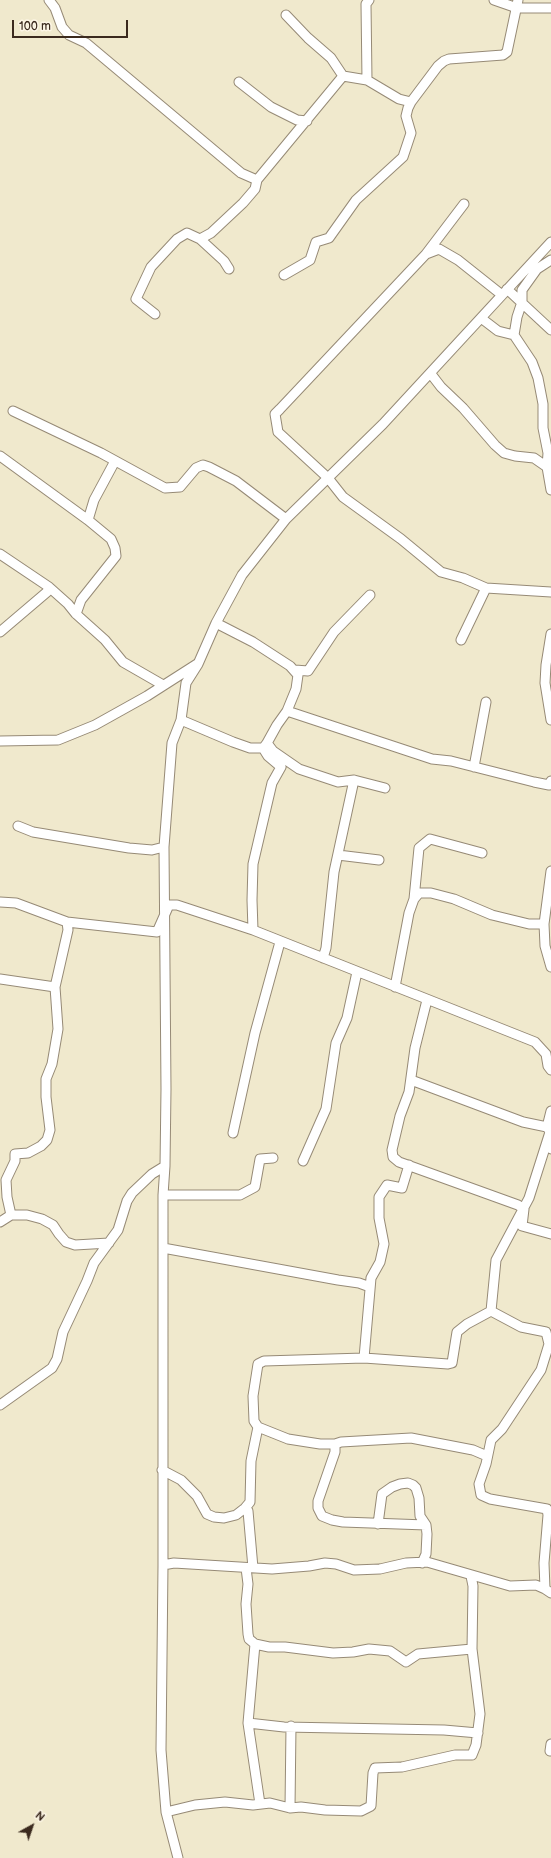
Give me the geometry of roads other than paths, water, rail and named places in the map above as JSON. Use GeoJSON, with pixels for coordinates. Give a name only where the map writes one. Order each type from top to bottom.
{"type":"FeatureCollection","features":[{"type":"Feature","properties":{"kind":"street"},"geometry":{"type":"LineString","coordinates":[[49,0],[55,8],[62,26],[69,35],[86,43],[241,173],[257,180]]}},
{"type":"Feature","properties":{"kind":"street"},"geometry":{"type":"LineString","coordinates":[[367,80],[366,4],[369,0]]}},
{"type":"Feature","properties":{"kind":"street"},"geometry":{"type":"LineString","coordinates":[[494,0],[551,8]]}},
{"type":"Feature","properties":{"kind":"street"},"geometry":{"type":"LineString","coordinates":[[284,275],[310,260],[316,242],[329,238],[356,200],[403,157],[412,133],[406,116],[411,102],[444,61],[503,55],[507,52],[517,4]]}},
{"type":"Feature","properties":{"kind":"street"},"geometry":{"type":"LineString","coordinates":[[286,15],[308,38],[331,58],[343,76],[367,80],[399,99],[411,102]]}},
{"type":"Feature","properties":{"kind":"street"},"geometry":{"type":"LineString","coordinates":[[200,239],[211,234],[243,203],[255,189],[257,180],[343,76]]}},
{"type":"Feature","properties":{"kind":"street"},"geometry":{"type":"LineString","coordinates":[[239,82],[271,107],[297,120],[307,121]]}},
{"type":"Feature","properties":{"kind":"street"},"geometry":{"type":"LineString","coordinates":[[297,120],[300,129]]}},
{"type":"Feature","properties":{"kind":"street"},"geometry":{"type":"LineString","coordinates":[[464,204],[426,254],[393,290],[375,306],[349,337],[328,355],[275,414],[278,432],[328,478],[343,497],[401,539],[441,572],[463,578],[486,588],[551,592]]}},
{"type":"Feature","properties":{"kind":"street"},"geometry":{"type":"LineString","coordinates":[[155,314],[136,299],[151,267],[177,239],[187,233],[200,239],[224,261],[229,269]]}},
{"type":"Feature","properties":{"kind":"street"},"geometry":{"type":"LineString","coordinates":[[551,242],[522,290],[522,302],[517,317],[514,334],[532,362],[538,378],[543,404],[543,428],[548,453],[547,467],[551,490]]}},
{"type":"Feature","properties":{"kind":"street"},"geometry":{"type":"LineString","coordinates":[[426,254],[439,249],[458,260],[504,292],[522,302],[551,330]]}},
{"type":"Feature","properties":{"kind":"street"},"geometry":{"type":"LineString","coordinates":[[178,1858],[166,1812],[161,1750],[163,1565],[162,1195],[165,1166],[164,846],[172,743],[181,720],[186,683],[198,664],[216,623],[242,575],[286,519],[431,374],[504,292],[536,265],[551,260]]}},
{"type":"Feature","properties":{"kind":"street"},"geometry":{"type":"LineString","coordinates":[[480,318],[498,331],[514,334]]}},
{"type":"Feature","properties":{"kind":"street"},"geometry":{"type":"LineString","coordinates":[[431,374],[441,387],[463,408],[494,445],[504,453],[534,458],[547,467]]}},
{"type":"Feature","properties":{"kind":"street"},"geometry":{"type":"LineString","coordinates":[[13,411],[115,461],[165,488],[180,487],[196,468],[203,466],[209,467],[236,481],[286,519]]}},
{"type":"Feature","properties":{"kind":"street"},"geometry":{"type":"LineString","coordinates":[[0,456],[88,520],[111,539],[115,548],[116,556],[81,600],[76,614]]}},
{"type":"Feature","properties":{"kind":"street"},"geometry":{"type":"LineString","coordinates":[[88,520],[94,500],[115,461]]}},
{"type":"Feature","properties":{"kind":"street"},"geometry":{"type":"LineString","coordinates":[[0,554],[49,587],[105,640],[123,662],[163,685]]}},
{"type":"Feature","properties":{"kind":"street"},"geometry":{"type":"LineString","coordinates":[[0,632],[47,592],[49,587]]}},
{"type":"Feature","properties":{"kind":"street"},"geometry":{"type":"LineString","coordinates":[[461,640],[486,588]]}},
{"type":"Feature","properties":{"kind":"street"},"geometry":{"type":"LineString","coordinates":[[298,682],[308,671],[334,632],[370,595]]}},
{"type":"Feature","properties":{"kind":"street"},"geometry":{"type":"LineString","coordinates":[[68,604],[81,600]]}},
{"type":"Feature","properties":{"kind":"street"},"geometry":{"type":"LineString","coordinates":[[216,623],[253,642],[295,670],[298,675],[298,682],[288,711],[277,725],[265,746],[268,756],[281,768],[272,783],[254,864],[252,900],[253,930]]}},
{"type":"Feature","properties":{"kind":"street"},"geometry":{"type":"LineString","coordinates":[[551,636],[545,683],[551,720]]}},
{"type":"Feature","properties":{"kind":"street"},"geometry":{"type":"LineString","coordinates":[[0,741],[58,740],[95,725],[148,696],[198,664]]}},
{"type":"Feature","properties":{"kind":"street"},"geometry":{"type":"LineString","coordinates":[[295,670],[308,671]]}},
{"type":"Feature","properties":{"kind":"street"},"geometry":{"type":"LineString","coordinates":[[474,767],[486,702]]}},
{"type":"Feature","properties":{"kind":"street"},"geometry":{"type":"LineString","coordinates":[[288,711],[432,758],[549,785],[551,781]]}},
{"type":"Feature","properties":{"kind":"street"},"geometry":{"type":"LineString","coordinates":[[181,720],[250,748],[265,746],[299,769],[338,782],[354,780],[385,788]]}},
{"type":"Feature","properties":{"kind":"street"},"geometry":{"type":"LineString","coordinates":[[323,958],[326,948],[331,898],[338,855],[354,780]]}},
{"type":"Feature","properties":{"kind":"street"},"geometry":{"type":"LineString","coordinates":[[18,826],[33,832],[129,848],[152,850],[164,846]]}},
{"type":"Feature","properties":{"kind":"street"},"geometry":{"type":"LineString","coordinates":[[395,986],[408,913],[414,899],[420,848],[430,839],[482,853]]}},
{"type":"Feature","properties":{"kind":"street"},"geometry":{"type":"LineString","coordinates":[[338,855],[379,860]]}},
{"type":"Feature","properties":{"kind":"street"},"geometry":{"type":"LineString","coordinates":[[551,872],[548,911],[544,924],[544,946],[551,967]]}},
{"type":"Feature","properties":{"kind":"street"},"geometry":{"type":"LineString","coordinates":[[414,899],[419,893],[431,893],[454,899],[492,915],[528,924],[544,924]]}},
{"type":"Feature","properties":{"kind":"street"},"geometry":{"type":"LineString","coordinates":[[0,902],[16,903],[68,922],[157,932],[165,911],[169,905],[177,905],[253,930],[535,1042],[546,1054],[548,1066],[551,1070]]}},
{"type":"Feature","properties":{"kind":"street"},"geometry":{"type":"LineString","coordinates":[[11,1215],[7,1197],[6,1180],[15,1161],[15,1154],[28,1153],[41,1146],[46,1140],[50,1130],[46,1097],[46,1080],[52,1064],[58,1029],[55,987],[68,930],[68,922]]}},
{"type":"Feature","properties":{"kind":"street"},"geometry":{"type":"LineString","coordinates":[[233,1133],[255,1033],[280,942]]}},
{"type":"Feature","properties":{"kind":"street"},"geometry":{"type":"LineString","coordinates":[[303,1161],[326,1108],[336,1043],[347,1018],[357,972]]}},
{"type":"Feature","properties":{"kind":"street"},"geometry":{"type":"LineString","coordinates":[[0,979],[55,987]]}},
{"type":"Feature","properties":{"kind":"street"},"geometry":{"type":"LineString","coordinates":[[427,1000],[415,1048],[411,1080],[392,1150],[393,1157],[399,1162],[472,1187],[524,1209]]}},
{"type":"Feature","properties":{"kind":"street"},"geometry":{"type":"LineString","coordinates":[[411,1080],[517,1120],[549,1130]]}},
{"type":"Feature","properties":{"kind":"street"},"geometry":{"type":"LineString","coordinates":[[551,1111],[549,1130],[537,1177],[524,1209],[522,1226],[551,1234]]}},
{"type":"Feature","properties":{"kind":"street"},"geometry":{"type":"LineString","coordinates":[[549,1130],[551,1150]]}},
{"type":"Feature","properties":{"kind":"street"},"geometry":{"type":"LineString","coordinates":[[162,1195],[240,1195],[255,1188],[260,1159],[274,1158]]}},
{"type":"Feature","properties":{"kind":"street"},"geometry":{"type":"LineString","coordinates":[[364,1358],[371,1278],[380,1262],[384,1244],[379,1218],[379,1197],[386,1185],[402,1188],[409,1165]]}},
{"type":"Feature","properties":{"kind":"street"},"geometry":{"type":"LineString","coordinates":[[0,1405],[52,1368],[57,1360],[63,1332],[94,1263],[118,1230],[127,1200],[132,1193],[152,1174],[165,1166]]}},
{"type":"Feature","properties":{"kind":"street"},"geometry":{"type":"LineString","coordinates":[[490,1311],[496,1260],[520,1213],[524,1209]]}},
{"type":"Feature","properties":{"kind":"street"},"geometry":{"type":"LineString","coordinates":[[0,1222],[11,1215],[27,1215],[42,1219],[53,1225],[66,1242],[76,1245],[109,1242]]}},
{"type":"Feature","properties":{"kind":"street"},"geometry":{"type":"LineString","coordinates":[[163,1248],[360,1283],[370,1287]]}},
{"type":"Feature","properties":{"kind":"street"},"geometry":{"type":"LineString","coordinates":[[487,1456],[473,1450],[411,1438],[341,1442],[335,1444],[320,1444],[288,1439],[258,1427],[254,1421],[253,1396],[258,1364],[264,1361],[364,1358],[448,1364],[452,1363],[457,1332],[467,1324],[490,1311]]}},
{"type":"Feature","properties":{"kind":"street"},"geometry":{"type":"LineString","coordinates":[[490,1311],[521,1327],[546,1332],[549,1344],[541,1370],[502,1429],[491,1440],[479,1484],[481,1495],[490,1499],[549,1508],[544,1563],[548,1591]]}},
{"type":"Feature","properties":{"kind":"street"},"geometry":{"type":"LineString","coordinates":[[162,1470],[181,1480],[197,1496],[207,1514],[214,1517],[224,1518],[236,1515],[250,1502],[251,1461],[258,1427]]}},
{"type":"Feature","properties":{"kind":"street"},"geometry":{"type":"LineString","coordinates":[[335,1444],[335,1452],[320,1491],[318,1508],[322,1516],[332,1520],[378,1524],[426,1525]]}},
{"type":"Feature","properties":{"kind":"street"},"geometry":{"type":"LineString","coordinates":[[378,1524],[382,1494],[392,1486],[408,1483],[416,1488],[419,1498],[420,1516],[426,1525],[428,1546],[422,1563]]}},
{"type":"Feature","properties":{"kind":"street"},"geometry":{"type":"LineString","coordinates":[[245,1508],[248,1511],[249,1568],[246,1604],[248,1634],[249,1639],[255,1644],[269,1647],[285,1647],[333,1653],[353,1652],[369,1649],[390,1651],[406,1662],[418,1654],[472,1650]]}},
{"type":"Feature","properties":{"kind":"street"},"geometry":{"type":"LineString","coordinates":[[163,1565],[174,1564],[278,1569],[325,1563],[336,1564],[354,1570],[380,1568],[406,1563],[427,1562],[471,1576],[510,1586],[536,1585],[548,1591]]}},
{"type":"Feature","properties":{"kind":"street"},"geometry":{"type":"LineString","coordinates":[[166,1812],[195,1805],[225,1802],[253,1805],[270,1802],[290,1808],[301,1807],[343,1811],[368,1809],[371,1806],[372,1773],[375,1768],[402,1767],[454,1755],[470,1756],[474,1754],[478,1733],[480,1699],[472,1650],[473,1586],[471,1576]]}},
{"type":"Feature","properties":{"kind":"street"},"geometry":{"type":"LineString","coordinates":[[255,1644],[248,1724],[260,1804]]}},
{"type":"Feature","properties":{"kind":"street"},"geometry":{"type":"LineString","coordinates":[[248,1724],[444,1730],[478,1733]]}},
{"type":"Feature","properties":{"kind":"street"},"geometry":{"type":"LineString","coordinates":[[290,1808],[291,1726]]}}]}
